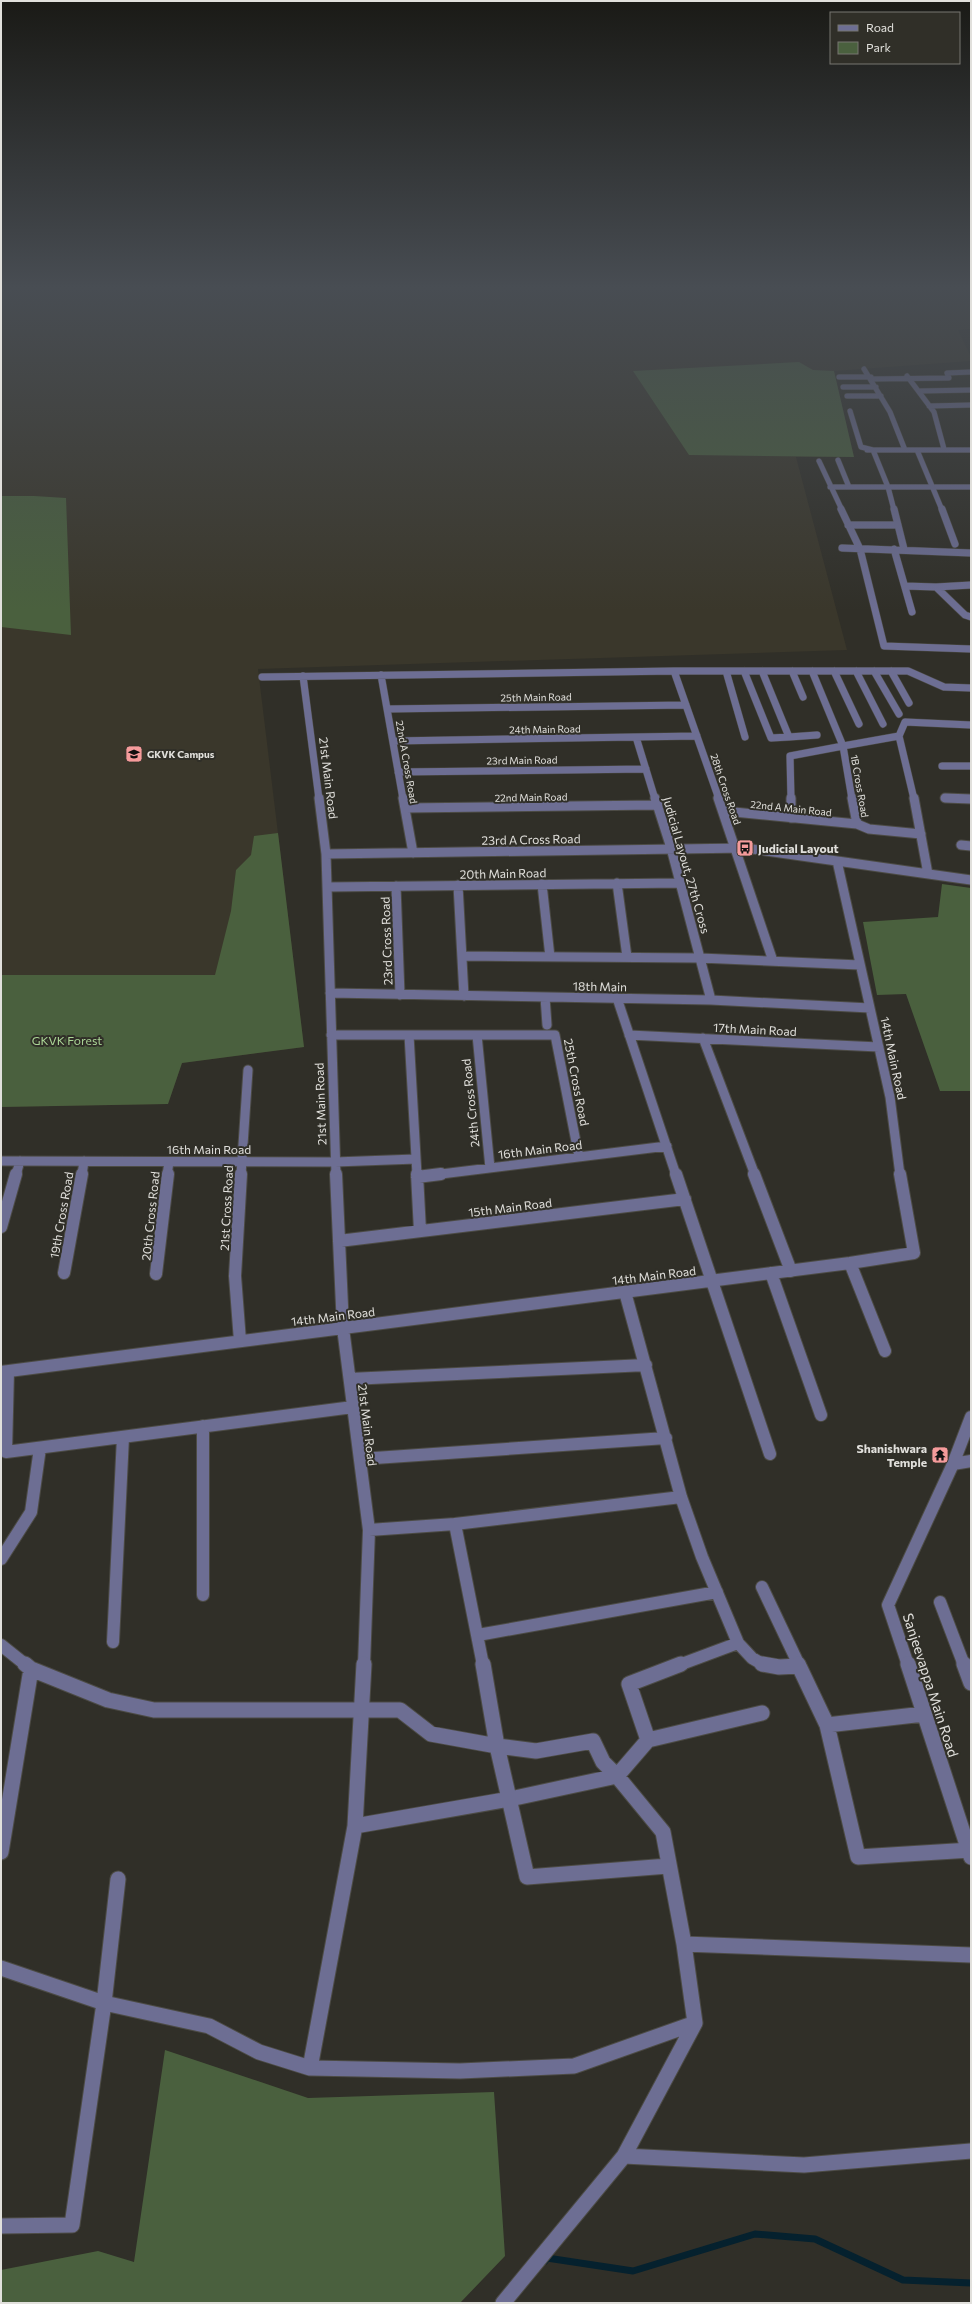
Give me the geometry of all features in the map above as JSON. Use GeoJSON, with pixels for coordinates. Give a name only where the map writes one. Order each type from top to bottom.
{"type":"FeatureCollection","features":[{"type":"Feature","properties":{"kind":"street"},"geometry":{"type":"LineString","coordinates":[[847,396],[881,396],[890,412],[905,450]]}},
{"type":"Feature","properties":{"kind":"street"},"geometry":{"type":"LineString","coordinates":[[923,396],[934,412],[944,449]]}},
{"type":"Feature","properties":{"kind":"street"},"geometry":{"type":"LineString","coordinates":[[929,406],[971,405]]}},
{"type":"Feature","properties":{"kind":"street"},"geometry":{"type":"LineString","coordinates":[[850,411],[861,447],[873,450]]}},
{"type":"Feature","properties":{"kind":"street"},"geometry":{"type":"LineString","coordinates":[[862,451],[944,449],[971,450]]}},
{"type":"Feature","properties":{"kind":"street"},"geometry":{"type":"LineString","coordinates":[[873,450],[888,487],[904,550]]}},
{"type":"Feature","properties":{"kind":"street"},"geometry":{"type":"LineString","coordinates":[[917,450],[934,487],[955,544]]}},
{"type":"Feature","properties":{"kind":"street"},"geometry":{"type":"LineString","coordinates":[[819,460],[830,487],[860,548],[884,646],[971,649]]}},
{"type":"Feature","properties":{"kind":"street"},"geometry":{"type":"LineString","coordinates":[[838,460],[849,487]]}},
{"type":"Feature","properties":{"kind":"street"},"geometry":{"type":"LineString","coordinates":[[830,487],[971,487]]}},
{"type":"Feature","properties":{"kind":"street"},"geometry":{"type":"LineString","coordinates":[[848,525],[898,525]]}},
{"type":"Feature","properties":{"kind":"street"},"geometry":{"type":"LineString","coordinates":[[842,548],[971,553]]}},
{"type":"Feature","properties":{"kind":"street"},"geometry":{"type":"LineString","coordinates":[[894,549],[912,612]]}},
{"type":"Feature","properties":{"kind":"street"},"geometry":{"type":"LineString","coordinates":[[904,586],[936,587],[971,585]]}},
{"type":"Feature","properties":{"kind":"street"},"geometry":{"type":"LineString","coordinates":[[936,587],[965,615],[971,617]]}},
{"type":"Feature","properties":{"kind":"street"},"geometry":{"type":"LineString","coordinates":[[262,677],[674,671],[908,671],[944,687],[971,688]]}},
{"type":"Feature","properties":{"kind":"street","name":"28th Cross Road"},"geometry":{"type":"LineString","coordinates":[[674,671],[724,811],[773,961]]}},
{"type":"Feature","properties":{"kind":"street"},"geometry":{"type":"LineString","coordinates":[[726,671],[745,738]]}},
{"type":"Feature","properties":{"kind":"street"},"geometry":{"type":"LineString","coordinates":[[744,671],[771,738],[817,736]]}},
{"type":"Feature","properties":{"kind":"street"},"geometry":{"type":"LineString","coordinates":[[762,671],[789,737]]}},
{"type":"Feature","properties":{"kind":"street"},"geometry":{"type":"LineString","coordinates":[[792,671],[803,697]]}},
{"type":"Feature","properties":{"kind":"street"},"geometry":{"type":"LineString","coordinates":[[791,818],[790,756],[843,746],[812,671]]}},
{"type":"Feature","properties":{"kind":"street"},"geometry":{"type":"LineString","coordinates":[[834,671],[859,724]]}},
{"type":"Feature","properties":{"kind":"street"},"geometry":{"type":"LineString","coordinates":[[856,671],[883,724]]}},
{"type":"Feature","properties":{"kind":"street"},"geometry":{"type":"LineString","coordinates":[[874,671],[899,714]]}},
{"type":"Feature","properties":{"kind":"street"},"geometry":{"type":"LineString","coordinates":[[891,671],[910,703]]}},
{"type":"Feature","properties":{"kind":"street","name":"22nd A Cross Road"},"geometry":{"type":"LineString","coordinates":[[381,675],[413,853]]}},
{"type":"Feature","properties":{"kind":"street","name":"21st Main Road"},"geometry":{"type":"LineString","coordinates":[[303,676],[326,854],[335,1162],[343,1328],[369,1530],[355,1826],[310,2068]]}},
{"type":"Feature","properties":{"kind":"street","name":"25th Main Road"},"geometry":{"type":"LineString","coordinates":[[387,709],[686,705]]}},
{"type":"Feature","properties":{"kind":"street"},"geometry":{"type":"LineString","coordinates":[[928,874],[921,834],[899,736],[905,722],[971,725]]}},
{"type":"Feature","properties":{"kind":"street","name":"24th Main Road"},"geometry":{"type":"LineString","coordinates":[[393,741],[697,736]]}},
{"type":"Feature","properties":{"kind":"street","name":"1B Cross Road"},"geometry":{"type":"LineString","coordinates":[[857,824],[843,746],[899,736]]}},
{"type":"Feature","properties":{"kind":"street","name":"Judicial Layout, 27th Cross"},"geometry":{"type":"LineString","coordinates":[[636,737],[672,848],[711,1000]]}},
{"type":"Feature","properties":{"kind":"street"},"geometry":{"type":"LineString","coordinates":[[942,766],[971,766]]}},
{"type":"Feature","properties":{"kind":"street","name":"23rd Main Road"},"geometry":{"type":"LineString","coordinates":[[398,772],[646,769]]}},
{"type":"Feature","properties":{"kind":"street"},"geometry":{"type":"LineString","coordinates":[[945,798],[971,799]]}},
{"type":"Feature","properties":{"kind":"street","name":"22nd Main Road"},"geometry":{"type":"LineString","coordinates":[[405,808],[658,805]]}},
{"type":"Feature","properties":{"kind":"street","name":"22nd A Main Road"},"geometry":{"type":"LineString","coordinates":[[724,811],[857,824]]}},
{"type":"Feature","properties":{"kind":"street"},"geometry":{"type":"LineString","coordinates":[[857,824],[869,829],[921,834]]}},
{"type":"Feature","properties":{"kind":"street"},"geometry":{"type":"LineString","coordinates":[[961,845],[971,846]]}},
{"type":"Feature","properties":{"kind":"street","name":"23rd A Cross Road"},"geometry":{"type":"LineString","coordinates":[[326,854],[736,848],[971,880]]}},
{"type":"Feature","properties":{"kind":"street","name":"14th Main Road"},"geometry":{"type":"LineString","coordinates":[[5,1372],[791,1271],[914,1253],[904,1204],[890,1097],[836,861]]}},
{"type":"Feature","properties":{"kind":"street","name":"20th Main Road"},"geometry":{"type":"LineString","coordinates":[[327,887],[680,882]]}},
{"type":"Feature","properties":{"kind":"street"},"geometry":{"type":"LineString","coordinates":[[617,883],[627,957]]}},
{"type":"Feature","properties":{"kind":"street"},"geometry":{"type":"LineString","coordinates":[[542,884],[550,957]]}},
{"type":"Feature","properties":{"kind":"street","name":"23rd Cross Road"},"geometry":{"type":"LineString","coordinates":[[396,886],[400,994]]}},
{"type":"Feature","properties":{"kind":"street"},"geometry":{"type":"LineString","coordinates":[[458,886],[464,996]]}},
{"type":"Feature","properties":{"kind":"street"},"geometry":{"type":"LineString","coordinates":[[462,956],[700,958],[860,965]]}},
{"type":"Feature","properties":{"kind":"street","name":"18th Main"},"geometry":{"type":"LineString","coordinates":[[330,993],[711,1000],[870,1008]]}},
{"type":"Feature","properties":{"kind":"street"},"geometry":{"type":"LineString","coordinates":[[545,997],[547,1026]]}},
{"type":"Feature","properties":{"kind":"street"},"geometry":{"type":"LineString","coordinates":[[617,998],[770,1454]]}},
{"type":"Feature","properties":{"kind":"street"},"geometry":{"type":"LineString","coordinates":[[331,1035],[477,1035]]}},
{"type":"Feature","properties":{"kind":"street"},"geometry":{"type":"LineString","coordinates":[[410,1035],[420,1231]]}},
{"type":"Feature","properties":{"kind":"street","name":"25th Cross Road"},"geometry":{"type":"LineString","coordinates":[[477,1035],[555,1035],[579,1157]]}},
{"type":"Feature","properties":{"kind":"street","name":"24th Cross Road"},"geometry":{"type":"LineString","coordinates":[[477,1035],[490,1168]]}},
{"type":"Feature","properties":{"kind":"street","name":"17th Main Road"},"geometry":{"type":"LineString","coordinates":[[629,1035],[879,1047]]}},
{"type":"Feature","properties":{"kind":"street"},"geometry":{"type":"LineString","coordinates":[[703,1038],[791,1271]]}},
{"type":"Feature","properties":{"kind":"street","name":"21st Cross Road"},"geometry":{"type":"LineString","coordinates":[[240,1341],[235,1276],[248,1070]]}},
{"type":"Feature","properties":{"kind":"street","name":"16th Main Road"},"geometry":{"type":"LineString","coordinates":[[417,1177],[667,1146]]}},
{"type":"Feature","properties":{"kind":"street","name":"16th Main Road"},"geometry":{"type":"LineString","coordinates":[[1,1161],[335,1162],[416,1159]]}},
{"type":"Feature","properties":{"kind":"street"},"geometry":{"type":"LineString","coordinates":[[1,1226],[20,1161]]}},
{"type":"Feature","properties":{"kind":"street","name":"19th Cross Road"},"geometry":{"type":"LineString","coordinates":[[64,1273],[84,1162]]}},
{"type":"Feature","properties":{"kind":"street","name":"20th Cross Road"},"geometry":{"type":"LineString","coordinates":[[156,1274],[169,1162]]}},
{"type":"Feature","properties":{"kind":"street","name":"15th Main Road"},"geometry":{"type":"LineString","coordinates":[[339,1241],[685,1199]]}},
{"type":"Feature","properties":{"kind":"street"},"geometry":{"type":"LineString","coordinates":[[850,1263],[885,1351]]}},
{"type":"Feature","properties":{"kind":"street"},"geometry":{"type":"LineString","coordinates":[[771,1273],[821,1415]]}},
{"type":"Feature","properties":{"kind":"street"},"geometry":{"type":"LineString","coordinates":[[625,1292],[681,1497],[738,1643],[749,1657],[766,1666],[774,1668],[799,1666]]}},
{"type":"Feature","properties":{"kind":"street"},"geometry":{"type":"LineString","coordinates":[[350,1379],[646,1365]]}},
{"type":"Feature","properties":{"kind":"street"},"geometry":{"type":"LineString","coordinates":[[5,1372],[6,1452],[353,1407]]}},
{"type":"Feature","properties":{"kind":"street","name":"Sanjeevappa Main Road"},"geometry":{"type":"LineString","coordinates":[[970,1853],[888,1606],[953,1464],[971,1417]]}},
{"type":"Feature","properties":{"kind":"street"},"geometry":{"type":"LineString","coordinates":[[202,1594],[203,1426]]}},
{"type":"Feature","properties":{"kind":"street"},"geometry":{"type":"LineString","coordinates":[[113,1642],[123,1437]]}},
{"type":"Feature","properties":{"kind":"street"},"geometry":{"type":"LineString","coordinates":[[360,1459],[666,1438]]}},
{"type":"Feature","properties":{"kind":"street"},"geometry":{"type":"LineString","coordinates":[[1,1559],[31,1512],[40,1448]]}},
{"type":"Feature","properties":{"kind":"street"},"geometry":{"type":"LineString","coordinates":[[953,1464],[971,1461]]}},
{"type":"Feature","properties":{"kind":"street"},"geometry":{"type":"LineString","coordinates":[[369,1530],[455,1524],[681,1497]]}},
{"type":"Feature","properties":{"kind":"street"},"geometry":{"type":"LineString","coordinates":[[455,1524],[478,1635],[497,1746],[527,1877],[668,1866]]}},
{"type":"Feature","properties":{"kind":"street"},"geometry":{"type":"LineString","coordinates":[[762,1587],[826,1725],[858,1857],[970,1853]]}},
{"type":"Feature","properties":{"kind":"street"},"geometry":{"type":"LineString","coordinates":[[478,1635],[717,1592]]}},
{"type":"Feature","properties":{"kind":"street"},"geometry":{"type":"LineString","coordinates":[[940,1602],[971,1683]]}},
{"type":"Feature","properties":{"kind":"street"},"geometry":{"type":"LineString","coordinates":[[648,1740],[629,1684],[738,1643]]}},
{"type":"Feature","properties":{"kind":"street"},"geometry":{"type":"LineString","coordinates":[[1,1645],[31,1669],[108,1700],[154,1710],[400,1710],[431,1734],[497,1746],[536,1751],[593,1741],[603,1762],[617,1776],[662,1832],[684,1944],[694,2023],[624,2156],[503,2303]]}},
{"type":"Feature","properties":{"kind":"street"},"geometry":{"type":"LineString","coordinates":[[1,1852],[31,1669]]}},
{"type":"Feature","properties":{"kind":"street"},"geometry":{"type":"LineString","coordinates":[[355,1826],[510,1799],[617,1776],[648,1740],[762,1713]]}},
{"type":"Feature","properties":{"kind":"street"},"geometry":{"type":"LineString","coordinates":[[826,1725],[924,1714]]}},
{"type":"Feature","properties":{"kind":"street"},"geometry":{"type":"LineString","coordinates":[[1,2226],[72,2225],[104,2002],[118,1879]]}},
{"type":"Feature","properties":{"kind":"street"},"geometry":{"type":"LineString","coordinates":[[684,1944],[971,1955]]}},
{"type":"Feature","properties":{"kind":"street"},"geometry":{"type":"LineString","coordinates":[[1,1968],[104,2002],[209,2026],[259,2052],[310,2068],[460,2071],[574,2066],[694,2023]]}},
{"type":"Feature","properties":{"kind":"street"},"geometry":{"type":"LineString","coordinates":[[624,2156],[804,2165],[971,2152]]}},
{"type":"Feature","properties":{"kind":"shaded area","name":"GKVK Campus"},"geometry":{"type":"Polygon","coordinates":[[[1,396],[840,396],[854,457],[796,457],[847,650],[258,669],[304,1047],[182,1063],[168,1104],[1,1107],[1,396]]]}},
{"type":"Feature","properties":{"kind":"green space"},"geometry":{"type":"Polygon","coordinates":[[[649,396],[840,396],[854,457],[689,455],[649,396]]]}},
{"type":"Feature","properties":{"kind":"green space"},"geometry":{"type":"Polygon","coordinates":[[[1,496],[66,498],[71,635],[1,627],[1,496]]]}},
{"type":"Feature","properties":{"kind":"green space","name":"GKVK Forest"},"geometry":{"type":"Polygon","coordinates":[[[278,833],[304,1047],[182,1063],[168,1104],[1,1107],[1,975],[215,975],[231,911],[236,870],[251,855],[254,836],[278,833]]]}},
{"type":"Feature","properties":{"kind":"green space"},"geometry":{"type":"Polygon","coordinates":[[[942,884],[971,888],[971,1091],[940,1091],[906,994],[877,995],[863,922],[938,917],[942,884]]]}},
{"type":"Feature","properties":{"kind":"green space"},"geometry":{"type":"Polygon","coordinates":[[[165,2050],[308,2098],[494,2092],[505,2256],[460,2303],[1,2303],[1,2270],[98,2251],[134,2262],[165,2050]]]}},
{"type":"Feature","properties":{"kind":"waterway"},"geometry":{"type":"LineString","coordinates":[[545,2261],[547,2258],[633,2271],[755,2234],[815,2239],[903,2280],[971,2283]]}},
{"type":"Feature","properties":{"kind":"place","name":"GKVK Campus"},"geometry":{"type":"Point","coordinates":[134,754]}},
{"type":"Feature","properties":{"kind":"place","name":"Judicial Layout"},"geometry":{"type":"Point","coordinates":[745,848]}},
{"type":"Feature","properties":{"kind":"place","name":"Shanishwara Temple"},"geometry":{"type":"Point","coordinates":[940,1455]}}]}
